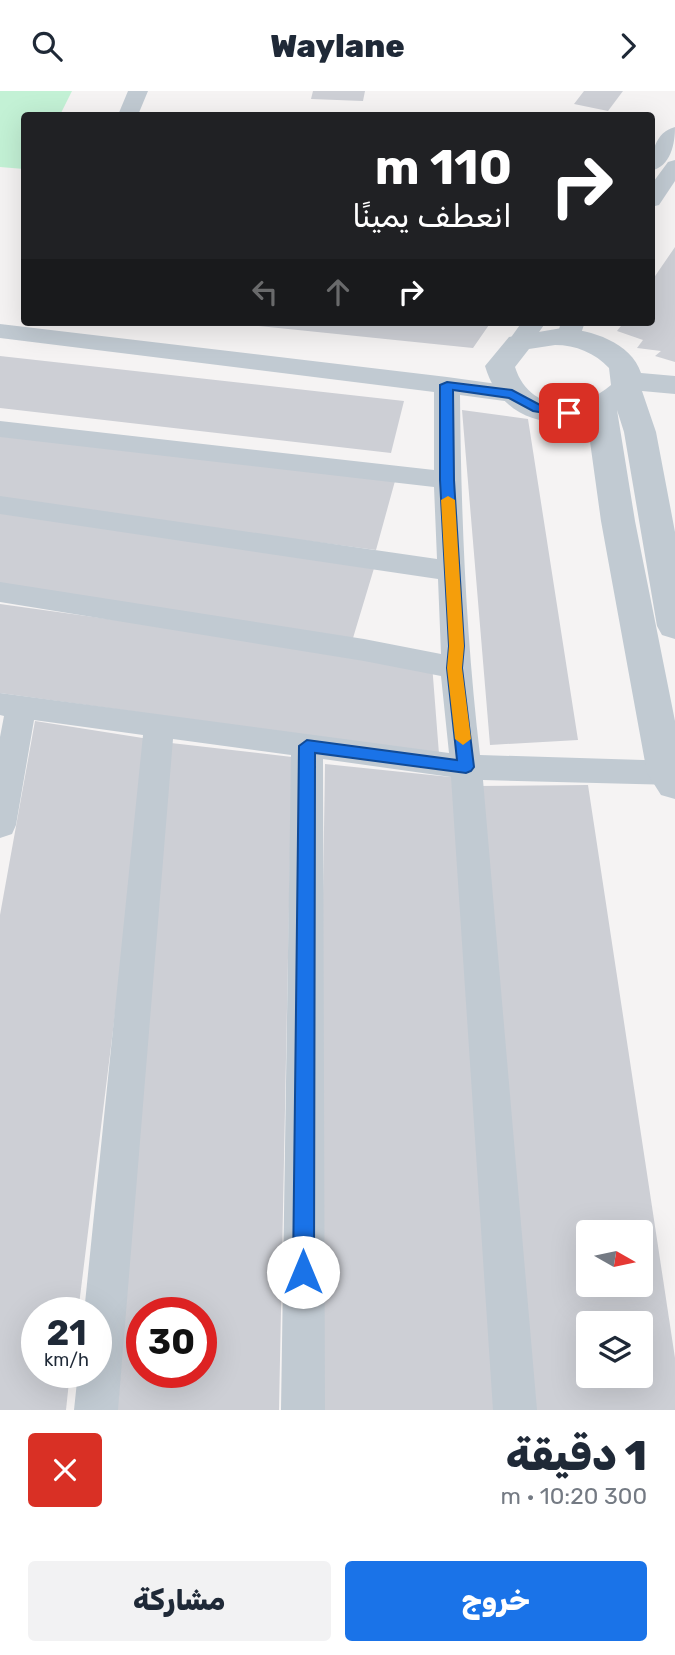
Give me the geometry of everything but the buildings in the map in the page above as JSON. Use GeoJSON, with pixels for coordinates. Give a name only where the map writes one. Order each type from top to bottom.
{"type":"FeatureCollection","features":[{"type":"Feature","properties":{"kind":"street"},"geometry":{"type":"LineString","coordinates":[[129,112],[138,91]]}},
{"type":"Feature","properties":{"kind":"street"},"geometry":{"type":"LineString","coordinates":[[655,162],[672,149]]}},
{"type":"Feature","properties":{"kind":"street"},"geometry":{"type":"LineString","coordinates":[[655,190],[672,149]]}},
{"type":"Feature","properties":{"kind":"street"},"geometry":{"type":"LineString","coordinates":[[0,331],[42,329],[512,394]]}},
{"type":"Feature","properties":{"kind":"street"},"geometry":{"type":"LineString","coordinates":[[627,384],[617,400],[601,408],[578,413],[553,412],[530,405],[512,394],[502,381],[500,366],[526,332],[571,330],[600,345],[621,361],[640,432],[654,523],[675,626]]}},
{"type":"Feature","properties":{"kind":"street"},"geometry":{"type":"LineString","coordinates":[[627,384],[675,385]]}},
{"type":"Feature","properties":{"kind":"street"},"geometry":{"type":"LineString","coordinates":[[447,385],[447,480],[453,571],[455,668],[466,767],[515,1410]]}},
{"type":"Feature","properties":{"kind":"street"},"geometry":{"type":"LineString","coordinates":[[0,825],[10,706],[466,767],[672,776],[618,521],[601,408]]}},
{"type":"Feature","properties":{"kind":"street"},"geometry":{"type":"LineString","coordinates":[[0,429],[447,480]]}},
{"type":"Feature","properties":{"kind":"street"},"geometry":{"type":"LineString","coordinates":[[0,505],[453,571]]}},
{"type":"Feature","properties":{"kind":"street"},"geometry":{"type":"LineString","coordinates":[[0,592],[364,650],[455,668]]}},
{"type":"Feature","properties":{"kind":"street"},"geometry":{"type":"LineString","coordinates":[[96,1410],[159,726]]}},
{"type":"Feature","properties":{"kind":"street"},"geometry":{"type":"LineString","coordinates":[[303,1410],[307,746]]}},
{"type":"Feature","properties":{"kind":"green space"},"geometry":{"type":"Polygon","coordinates":[[[0,91],[72,91],[62,112],[21,112],[21,169],[0,167],[0,91]]]}},
{"type":"Feature","properties":{"kind":"slow traffic"},"geometry":{"type":"LineString","coordinates":[[448,500],[455,668],[463,739]]}},
{"type":"Feature","properties":{"kind":"route"},"geometry":{"type":"LineString","coordinates":[[303,1272],[307,746],[466,767],[455,668],[447,480],[447,385],[512,394],[537,408],[569,413]]}}]}
